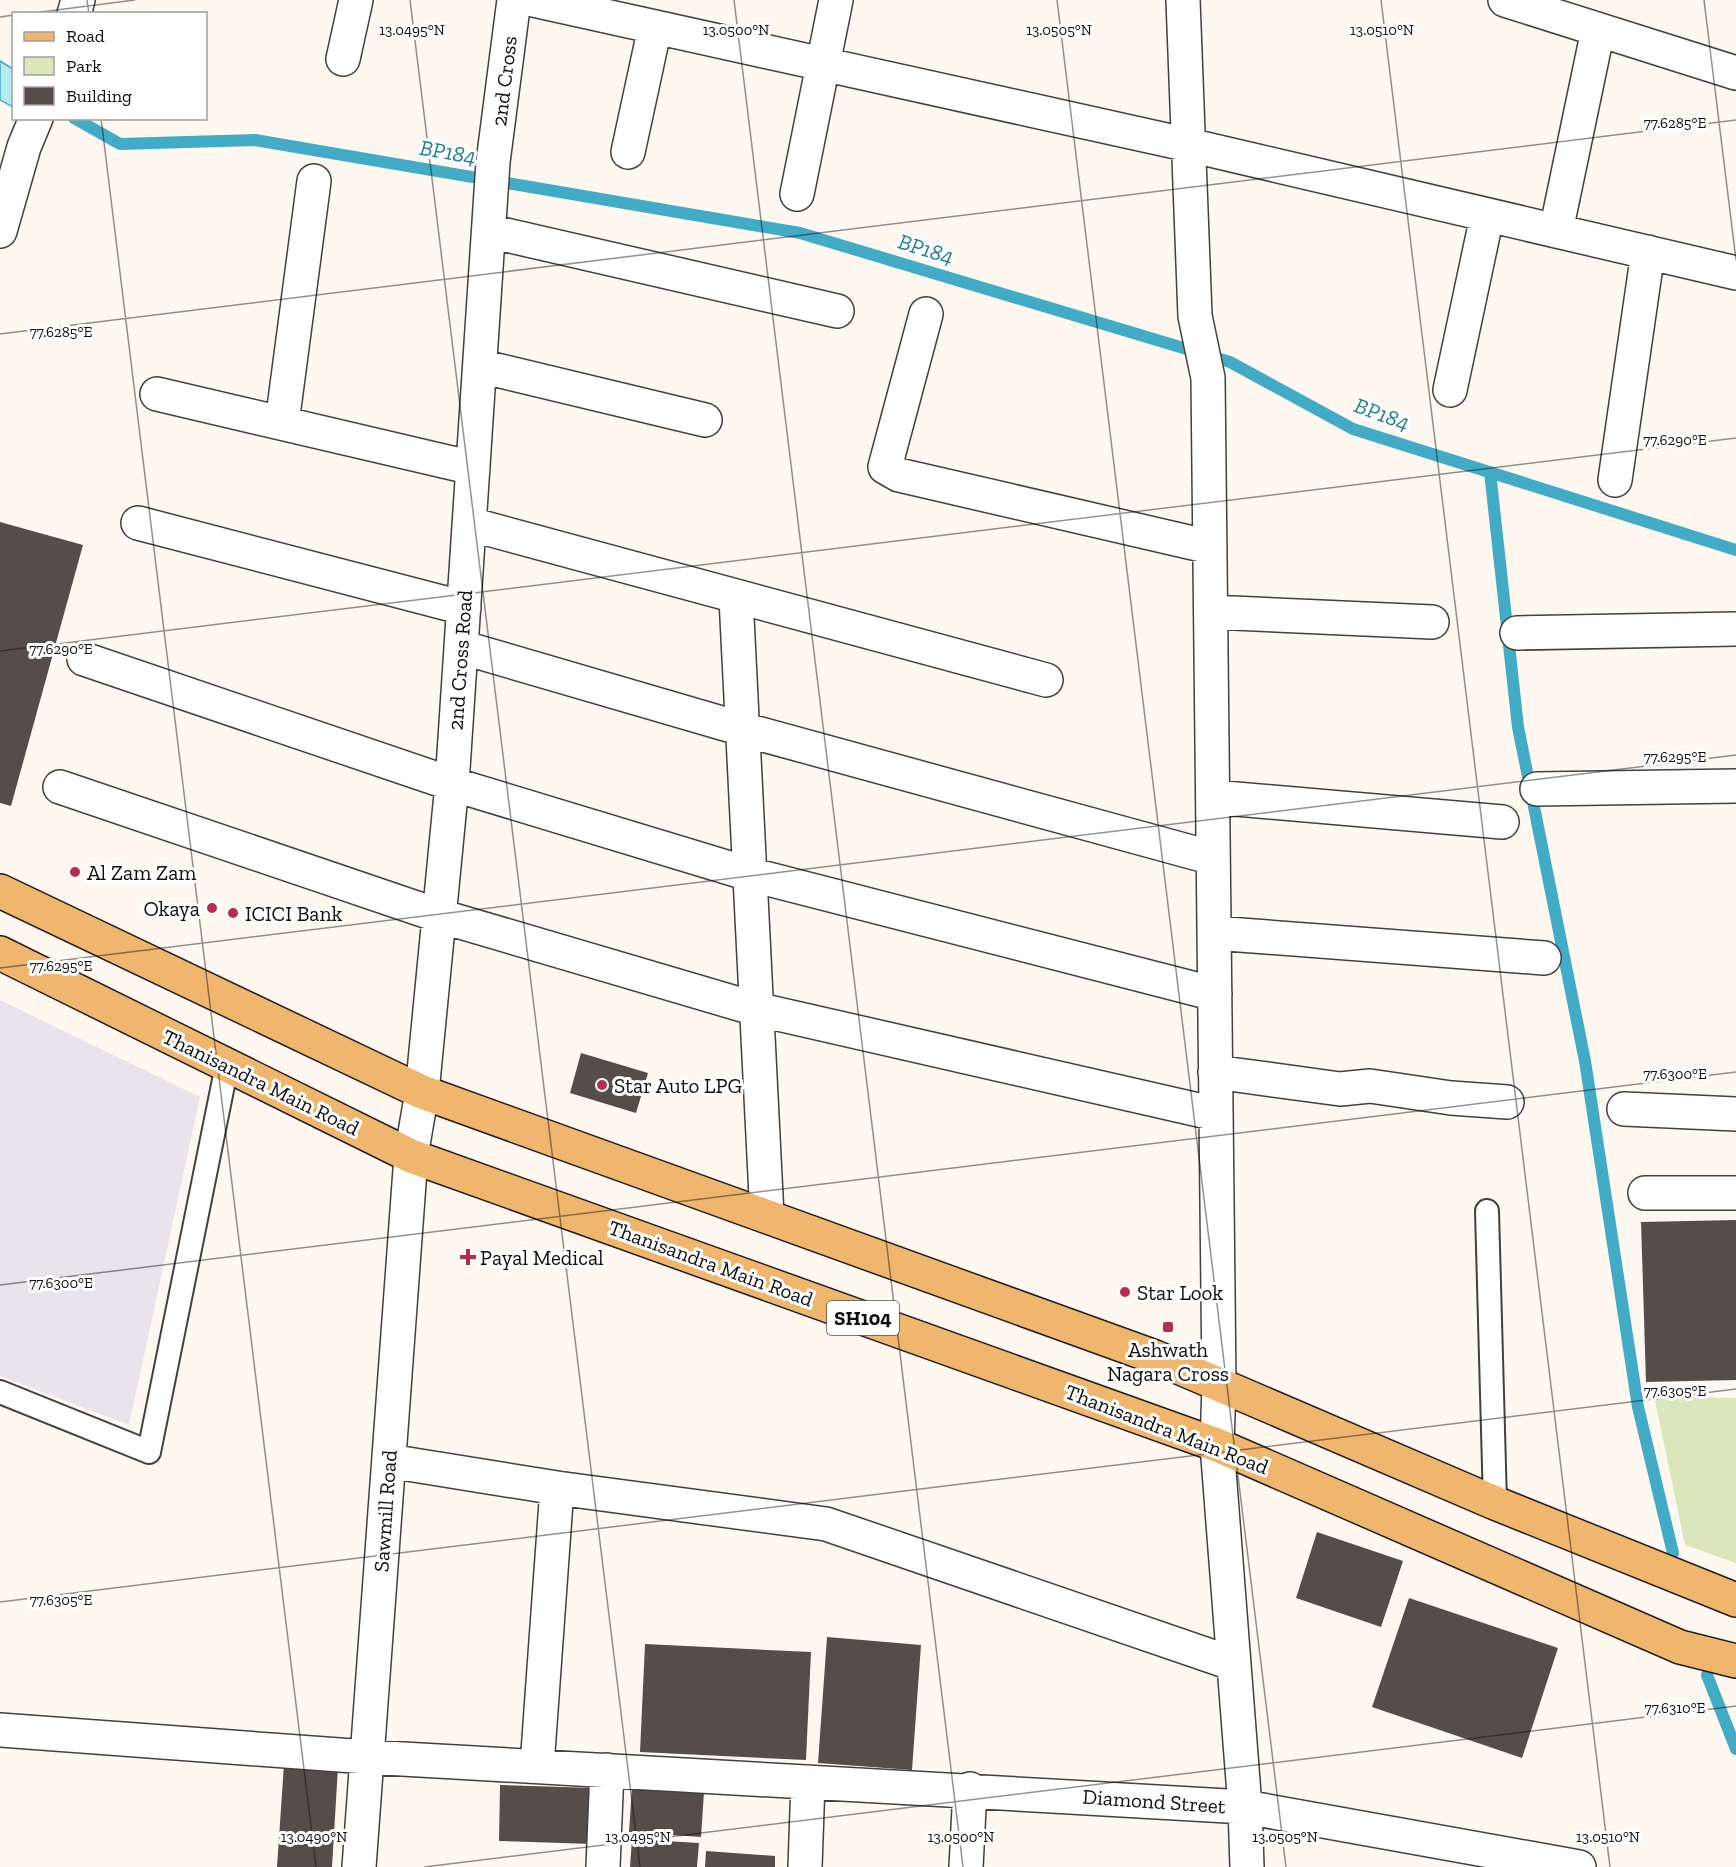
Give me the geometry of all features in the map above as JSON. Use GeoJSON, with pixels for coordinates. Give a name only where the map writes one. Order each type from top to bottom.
{"type":"FeatureCollection","features":[{"type":"Feature","properties":{"kind":"main road"},"geometry":{"type":"LineString","coordinates":[[0,891],[422,1092],[1155,1357],[1495,1503],[1736,1600]]}},
{"type":"Feature","properties":{"kind":"main road","name":"Thanisandra Main Road"},"geometry":{"type":"LineString","coordinates":[[0,953],[411,1156],[1217,1445],[1680,1647],[1736,1661]]}},
{"type":"Feature","properties":{"kind":"street"},"geometry":{"type":"LineString","coordinates":[[343,59],[356,0]]}},
{"type":"Feature","properties":{"kind":"street","name":"2nd Cross"},"geometry":{"type":"LineString","coordinates":[[493,162],[514,0]]}},
{"type":"Feature","properties":{"kind":"street"},"geometry":{"type":"LineString","coordinates":[[533,0],[1189,145],[1736,273]]}},
{"type":"Feature","properties":{"kind":"street"},"geometry":{"type":"LineString","coordinates":[[797,194],[821,65],[836,0]]}},
{"type":"Feature","properties":{"kind":"street"},"geometry":{"type":"LineString","coordinates":[[1184,0],[1195,316],[1208,378],[1219,1384],[1217,1445],[1248,1867]]}},
{"type":"Feature","properties":{"kind":"street"},"geometry":{"type":"LineString","coordinates":[[1505,0],[1736,73]]}},
{"type":"Feature","properties":{"kind":"street"},"geometry":{"type":"LineString","coordinates":[[628,152],[655,27]]}},
{"type":"Feature","properties":{"kind":"street"},"geometry":{"type":"LineString","coordinates":[[1556,231],[1598,30]]}},
{"type":"Feature","properties":{"kind":"street"},"geometry":{"type":"LineString","coordinates":[[0,231],[30,133]]}},
{"type":"Feature","properties":{"kind":"street","name":"2nd Cross Road"},"geometry":{"type":"LineString","coordinates":[[411,1156],[422,1092],[452,784],[493,162]]}},
{"type":"Feature","properties":{"kind":"street"},"geometry":{"type":"LineString","coordinates":[[282,423],[314,181]]}},
{"type":"Feature","properties":{"kind":"street"},"geometry":{"type":"LineString","coordinates":[[1450,390],[1487,216]]}},
{"type":"Feature","properties":{"kind":"street"},"geometry":{"type":"LineString","coordinates":[[489,231],[837,311]]}},
{"type":"Feature","properties":{"kind":"street"},"geometry":{"type":"LineString","coordinates":[[1615,480],[1648,252]]}},
{"type":"Feature","properties":{"kind":"street"},"geometry":{"type":"LineString","coordinates":[[926,315],[885,467],[900,475],[1210,547]]}},
{"type":"Feature","properties":{"kind":"street"},"geometry":{"type":"LineString","coordinates":[[480,366],[705,420]]}},
{"type":"Feature","properties":{"kind":"street"},"geometry":{"type":"LineString","coordinates":[[157,394],[473,468]]}},
{"type":"Feature","properties":{"kind":"street"},"geometry":{"type":"LineString","coordinates":[[138,523],[464,608]]}},
{"type":"Feature","properties":{"kind":"street"},"geometry":{"type":"LineString","coordinates":[[470,524],[736,598],[1046,680]]}},
{"type":"Feature","properties":{"kind":"street"},"geometry":{"type":"LineString","coordinates":[[736,598],[767,1216]]}},
{"type":"Feature","properties":{"kind":"street"},"geometry":{"type":"LineString","coordinates":[[1211,612],[1432,622]]}},
{"type":"Feature","properties":{"kind":"street"},"geometry":{"type":"LineString","coordinates":[[1516,633],[1736,629]]}},
{"type":"Feature","properties":{"kind":"street"},"geometry":{"type":"LineString","coordinates":[[461,647],[742,729],[1213,858]]}},
{"type":"Feature","properties":{"kind":"street"},"geometry":{"type":"LineString","coordinates":[[84,659],[452,784],[749,874],[1215,994]]}},
{"type":"Feature","properties":{"kind":"street"},"geometry":{"type":"LineString","coordinates":[[1537,789],[1736,786]]}},
{"type":"Feature","properties":{"kind":"street"},"geometry":{"type":"LineString","coordinates":[[60,787],[440,916],[756,1009],[1216,1114]]}},
{"type":"Feature","properties":{"kind":"street"},"geometry":{"type":"LineString","coordinates":[[1213,797],[1502,822]]}},
{"type":"Feature","properties":{"kind":"street"},"geometry":{"type":"LineString","coordinates":[[1214,933],[1544,958]]}},
{"type":"Feature","properties":{"kind":"street"},"geometry":{"type":"LineString","coordinates":[[1215,1072],[1340,1089],[1370,1086],[1451,1098],[1507,1102]]}},
{"type":"Feature","properties":{"kind":"street"},"geometry":{"type":"LineString","coordinates":[[1624,1109],[1736,1114]]}},
{"type":"Feature","properties":{"kind":"street","name":"Sawmill Road"},"geometry":{"type":"LineString","coordinates":[[359,1867],[411,1156]]}},
{"type":"Feature","properties":{"kind":"street"},"geometry":{"type":"LineString","coordinates":[[1645,1193],[1736,1193]]}},
{"type":"Feature","properties":{"kind":"street"},"geometry":{"type":"LineString","coordinates":[[389,1461],[557,1488],[826,1524],[1234,1664]]}},
{"type":"Feature","properties":{"kind":"street"},"geometry":{"type":"LineString","coordinates":[[537,1766],[557,1488]]}},
{"type":"Feature","properties":{"kind":"street","name":"Diamond Street"},"geometry":{"type":"LineString","coordinates":[[0,1730],[367,1757],[970,1789],[1245,1807],[1579,1867]]}},
{"type":"Feature","properties":{"kind":"street"},"geometry":{"type":"LineString","coordinates":[[603,1867],[607,1770]]}},
{"type":"Feature","properties":{"kind":"street"},"geometry":{"type":"LineString","coordinates":[[805,1867],[808,1782]]}},
{"type":"Feature","properties":{"kind":"street"},"geometry":{"type":"LineString","coordinates":[[966,1867],[970,1789]]}},
{"type":"Feature","properties":{"kind":"lane"},"geometry":{"type":"LineString","coordinates":[[0,1392],[149,1452],[227,1065]]}},
{"type":"Feature","properties":{"kind":"lane"},"geometry":{"type":"LineString","coordinates":[[1487,1211],[1495,1503]]}},
{"type":"Feature","properties":{"kind":"shaded area"},"geometry":{"type":"Polygon","coordinates":[[[0,1000],[200,1097],[129,1425],[0,1376],[0,1000]]]}},
{"type":"Feature","properties":{"kind":"green space"},"geometry":{"type":"Polygon","coordinates":[[[1654,1396],[1736,1398],[1736,1563],[1685,1545],[1654,1396]]]}},
{"type":"Feature","properties":{"kind":"water"},"geometry":{"type":"Polygon","coordinates":[[[0,61],[12,68],[12,106],[0,100],[0,61]]]}},
{"type":"Feature","properties":{"kind":"building"},"geometry":{"type":"Polygon","coordinates":[[[0,522],[83,545],[11,806],[0,803],[0,522]]]}},
{"type":"Feature","properties":{"kind":"building"},"geometry":{"type":"Polygon","coordinates":[[[581,1053],[648,1073],[636,1113],[570,1093],[581,1053]]]}},
{"type":"Feature","properties":{"kind":"building"},"geometry":{"type":"Polygon","coordinates":[[[1736,1220],[1736,1380],[1646,1382],[1641,1222],[1736,1220]]]}},
{"type":"Feature","properties":{"kind":"building"},"geometry":{"type":"Polygon","coordinates":[[[1317,1532],[1403,1561],[1381,1627],[1296,1598],[1317,1532]]]}},
{"type":"Feature","properties":{"kind":"building"},"geometry":{"type":"Polygon","coordinates":[[[1409,1598],[1558,1648],[1522,1758],[1372,1707],[1409,1598]]]}},
{"type":"Feature","properties":{"kind":"building"},"geometry":{"type":"Polygon","coordinates":[[[827,1637],[921,1645],[912,1770],[818,1763],[827,1637]]]}},
{"type":"Feature","properties":{"kind":"building"},"geometry":{"type":"Polygon","coordinates":[[[645,1644],[811,1652],[806,1760],[640,1752],[645,1644]]]}},
{"type":"Feature","properties":{"kind":"building"},"geometry":{"type":"Polygon","coordinates":[[[284,1764],[338,1767],[332,1867],[277,1867],[284,1764]]]}},
{"type":"Feature","properties":{"kind":"building"},"geometry":{"type":"Polygon","coordinates":[[[500,1785],[594,1788],[592,1844],[499,1841],[500,1785]]]}},
{"type":"Feature","properties":{"kind":"building"},"geometry":{"type":"Polygon","coordinates":[[[632,1787],[704,1792],[701,1837],[629,1832],[632,1787]]]}},
{"type":"Feature","properties":{"kind":"building"},"geometry":{"type":"Polygon","coordinates":[[[632,1839],[699,1843],[697,1867],[630,1867],[632,1839]]]}},
{"type":"Feature","properties":{"kind":"building"},"geometry":{"type":"Polygon","coordinates":[[[706,1851],[775,1856],[775,1867],[705,1867],[706,1851]]]}},
{"type":"Feature","properties":{"kind":"waterway","name":"BP184"},"geometry":{"type":"LineString","coordinates":[[78,120],[120,144],[255,140],[800,233],[1230,362],[1353,429],[1736,550]]}},
{"type":"Feature","properties":{"kind":"waterway"},"geometry":{"type":"LineString","coordinates":[[1490,472],[1518,727],[1585,1061],[1638,1407],[1673,1553]]}},
{"type":"Feature","properties":{"kind":"waterway"},"geometry":{"type":"LineString","coordinates":[[1707,1675],[1736,1749]]}},
{"type":"Feature","properties":{"kind":"place","name":"Al Zam Zam"},"geometry":{"type":"Point","coordinates":[75,872]}},
{"type":"Feature","properties":{"kind":"place","name":"Okaya"},"geometry":{"type":"Point","coordinates":[212,908]}},
{"type":"Feature","properties":{"kind":"place","name":"ICICI Bank"},"geometry":{"type":"Point","coordinates":[233,913]}},
{"type":"Feature","properties":{"kind":"place","name":"Star Auto LPG"},"geometry":{"type":"Point","coordinates":[602,1085]}},
{"type":"Feature","properties":{"kind":"place","name":"Payal Medical"},"geometry":{"type":"Point","coordinates":[468,1257]}},
{"type":"Feature","properties":{"kind":"place","name":"Star Look"},"geometry":{"type":"Point","coordinates":[1125,1292]}},
{"type":"Feature","properties":{"kind":"place","name":"Ashwath Nagara Cross"},"geometry":{"type":"Point","coordinates":[1168,1327]}}]}
